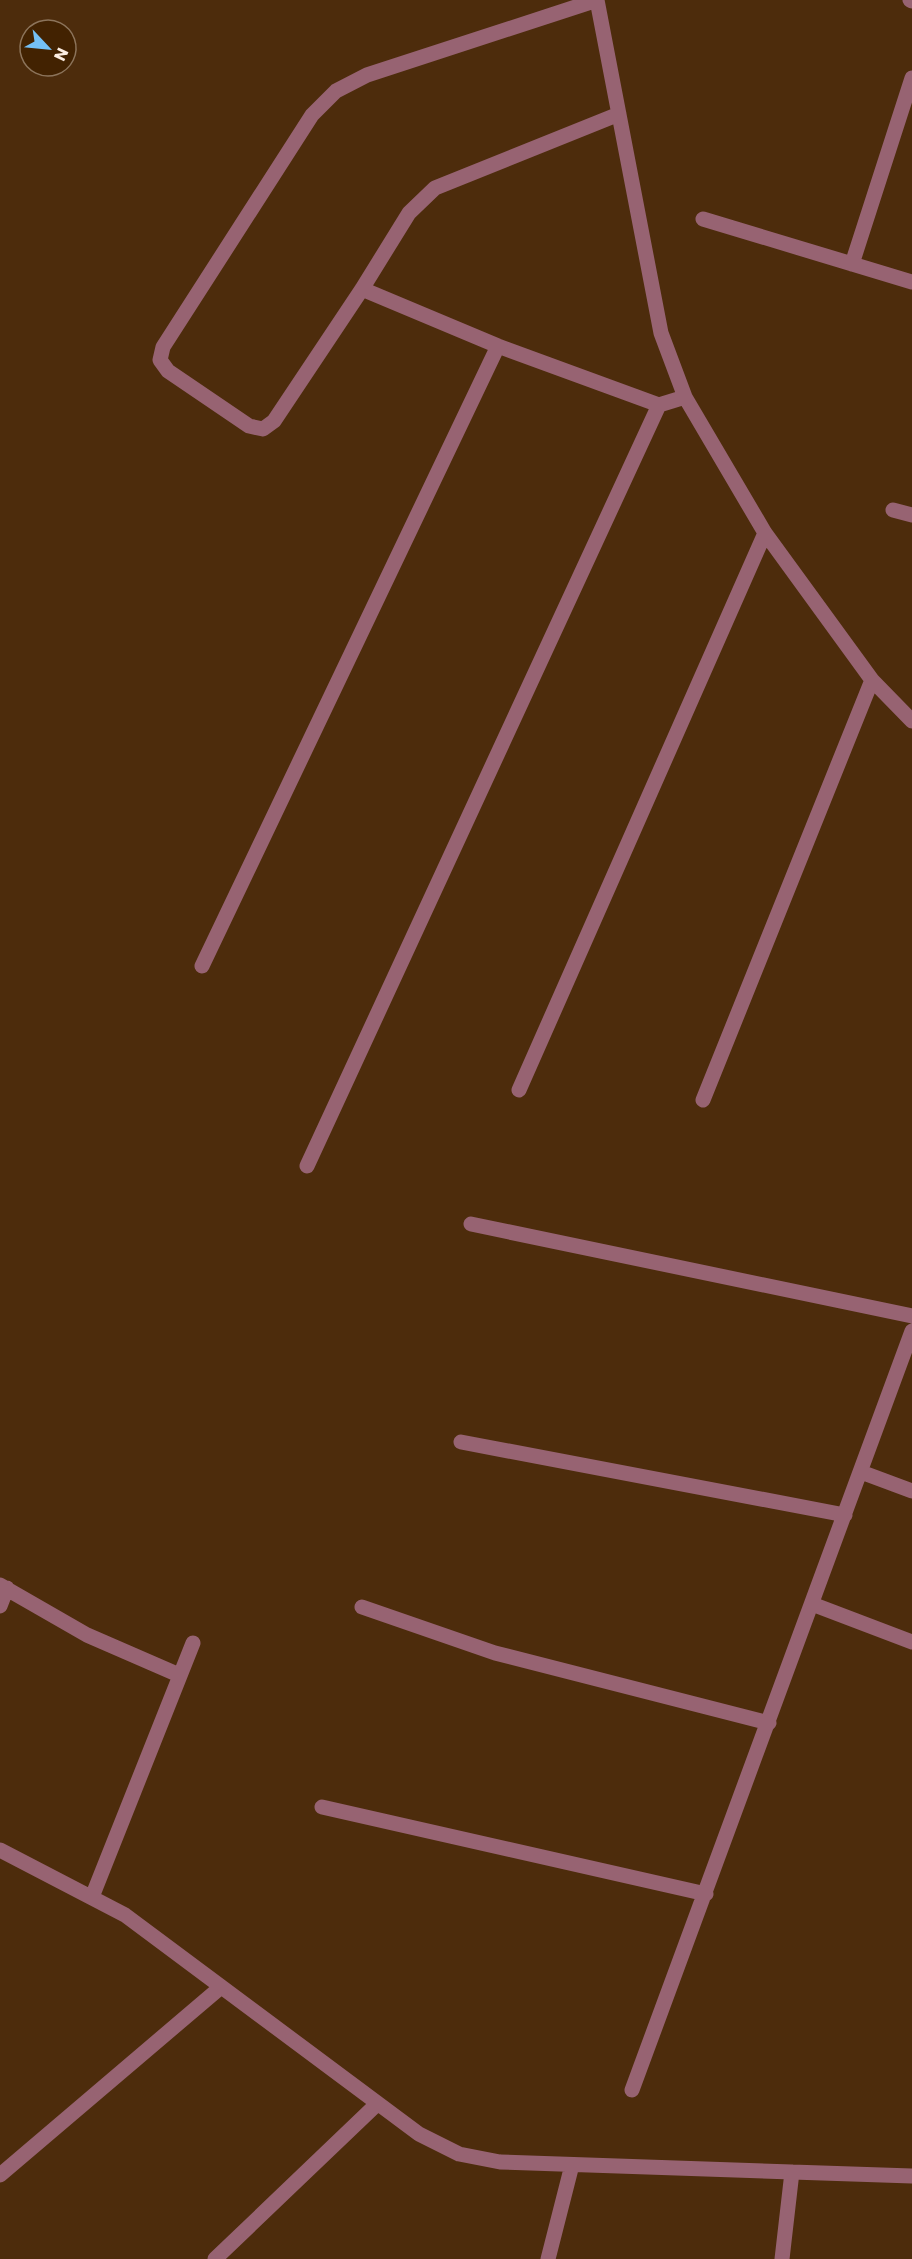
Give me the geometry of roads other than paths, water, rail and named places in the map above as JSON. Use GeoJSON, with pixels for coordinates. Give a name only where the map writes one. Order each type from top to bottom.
{"type":"FeatureCollection","features":[{"type":"Feature","properties":{"kind":"street"},"geometry":{"type":"LineString","coordinates":[[619,114],[435,188],[409,213],[362,289],[274,421],[263,429],[249,426],[168,371],[160,360],[163,347],[312,115],[336,91],[366,75],[597,0],[619,114],[661,333],[685,397],[765,533],[872,680],[912,721]]}},
{"type":"Feature","properties":{"kind":"street"},"geometry":{"type":"LineString","coordinates":[[852,264],[912,78]]}},
{"type":"Feature","properties":{"kind":"street"},"geometry":{"type":"LineString","coordinates":[[703,219],[912,282]]}},
{"type":"Feature","properties":{"kind":"street"},"geometry":{"type":"LineString","coordinates":[[362,289],[498,346],[659,405],[685,397]]}},
{"type":"Feature","properties":{"kind":"street"},"geometry":{"type":"LineString","coordinates":[[202,966],[498,346]]}},
{"type":"Feature","properties":{"kind":"street"},"geometry":{"type":"LineString","coordinates":[[307,1166],[659,405]]}},
{"type":"Feature","properties":{"kind":"street"},"geometry":{"type":"LineString","coordinates":[[893,510],[912,515]]}},
{"type":"Feature","properties":{"kind":"street"},"geometry":{"type":"LineString","coordinates":[[519,1090],[765,533]]}},
{"type":"Feature","properties":{"kind":"street"},"geometry":{"type":"LineString","coordinates":[[703,1101],[872,680]]}},
{"type":"Feature","properties":{"kind":"street"},"geometry":{"type":"LineString","coordinates":[[471,1224],[912,1316]]}},
{"type":"Feature","properties":{"kind":"street"},"geometry":{"type":"LineString","coordinates":[[632,2090],[912,1331]]}},
{"type":"Feature","properties":{"kind":"street"},"geometry":{"type":"LineString","coordinates":[[460,1442],[845,1515]]}},
{"type":"Feature","properties":{"kind":"street"},"geometry":{"type":"LineString","coordinates":[[861,1472],[912,1491]]}},
{"type":"Feature","properties":{"kind":"street"},"geometry":{"type":"LineString","coordinates":[[0,1606],[4,1587],[87,1635],[179,1675]]}},
{"type":"Feature","properties":{"kind":"street"},"geometry":{"type":"LineString","coordinates":[[812,1604],[912,1642]]}},
{"type":"Feature","properties":{"kind":"street"},"geometry":{"type":"LineString","coordinates":[[362,1607],[495,1653],[769,1723]]}},
{"type":"Feature","properties":{"kind":"street"},"geometry":{"type":"LineString","coordinates":[[92,1897],[193,1643]]}},
{"type":"Feature","properties":{"kind":"street"},"geometry":{"type":"LineString","coordinates":[[322,1807],[706,1894]]}},
{"type":"Feature","properties":{"kind":"street"},"geometry":{"type":"LineString","coordinates":[[0,1850],[125,1915],[377,2104],[419,2134],[459,2154],[500,2162],[912,2176]]}},
{"type":"Feature","properties":{"kind":"street"},"geometry":{"type":"LineString","coordinates":[[0,2175],[221,1987]]}},
{"type":"Feature","properties":{"kind":"street"},"geometry":{"type":"LineString","coordinates":[[215,2259],[377,2104]]}},
{"type":"Feature","properties":{"kind":"street"},"geometry":{"type":"LineString","coordinates":[[548,2259],[572,2165]]}},
{"type":"Feature","properties":{"kind":"street"},"geometry":{"type":"LineString","coordinates":[[782,2259],[792,2172]]}}]}
